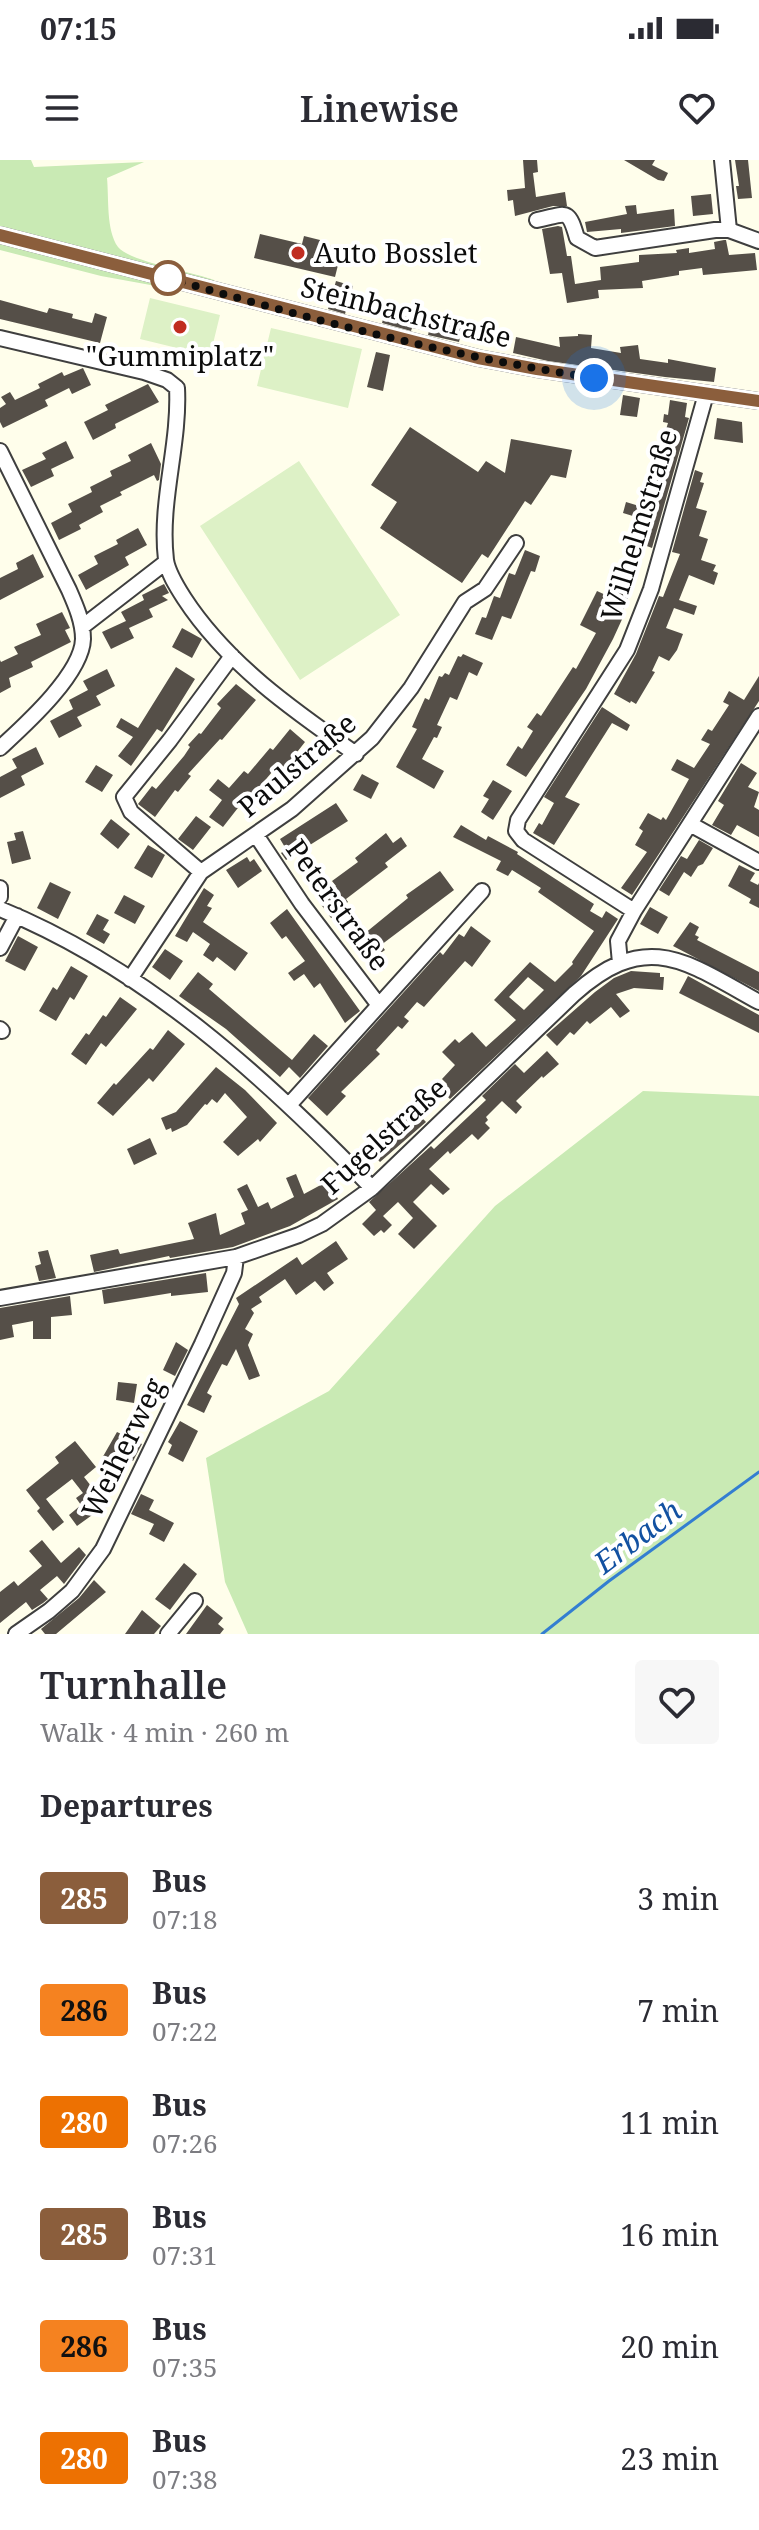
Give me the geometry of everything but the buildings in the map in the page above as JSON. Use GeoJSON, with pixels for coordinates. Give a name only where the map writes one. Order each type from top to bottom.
{"type":"FeatureCollection","features":[{"type":"Feature","properties":{"kind":"street"},"geometry":{"type":"LineString","coordinates":[[722,160],[729,230]]}},
{"type":"Feature","properties":{"kind":"street"},"geometry":{"type":"LineString","coordinates":[[537,220],[564,215],[570,217],[574,221],[577,238],[595,248],[729,230],[759,241]]}},
{"type":"Feature","properties":{"kind":"street","name":"Steinbachstraße"},"geometry":{"type":"LineString","coordinates":[[0,235],[478,358],[759,401]]}},
{"type":"Feature","properties":{"kind":"street"},"geometry":{"type":"LineString","coordinates":[[0,338],[144,372],[167,380],[177,388],[165,501],[166,562],[192,610],[232,656],[305,719],[356,754]]}},
{"type":"Feature","properties":{"kind":"street","name":"Wilhelmstraße"},"geometry":{"type":"LineString","coordinates":[[634,911],[523,840],[516,831],[518,820],[627,650],[651,589],[706,394]]}},
{"type":"Feature","properties":{"kind":"street"},"geometry":{"type":"LineString","coordinates":[[0,451],[69,590],[82,627],[83,641],[69,674],[0,748]]}},
{"type":"Feature","properties":{"kind":"street","name":"Paulstraße"},"geometry":{"type":"LineString","coordinates":[[130,979],[201,872],[319,788],[390,718],[465,602],[485,589],[516,543]]}},
{"type":"Feature","properties":{"kind":"street"},"geometry":{"type":"LineString","coordinates":[[82,627],[166,562]]}},
{"type":"Feature","properties":{"kind":"street"},"geometry":{"type":"LineString","coordinates":[[201,872],[131,812],[124,797],[232,656]]}},
{"type":"Feature","properties":{"kind":"street"},"geometry":{"type":"LineString","coordinates":[[759,716],[618,941],[620,963],[662,957],[684,962],[759,1002]]}},
{"type":"Feature","properties":{"kind":"street"},"geometry":{"type":"LineString","coordinates":[[690,824],[759,862]]}},
{"type":"Feature","properties":{"kind":"street","name":"Peterstraße"},"geometry":{"type":"LineString","coordinates":[[256,835],[302,904],[378,1004]]}},
{"type":"Feature","properties":{"kind":"street"},"geometry":{"type":"LineString","coordinates":[[0,888],[0,897]]}},
{"type":"Feature","properties":{"kind":"street","name":"Peterstraße"},"geometry":{"type":"LineString","coordinates":[[289,1105],[482,891]]}},
{"type":"Feature","properties":{"kind":"street"},"geometry":{"type":"LineString","coordinates":[[0,909],[130,979],[222,1047],[289,1105],[372,1188]]}},
{"type":"Feature","properties":{"kind":"street"},"geometry":{"type":"LineString","coordinates":[[0,948],[17,916]]}},
{"type":"Feature","properties":{"kind":"street","name":"Fugelstraße"},"geometry":{"type":"LineString","coordinates":[[0,1298],[236,1257],[322,1224],[372,1188],[574,994],[606,968],[620,963]]}},
{"type":"Feature","properties":{"kind":"street","name":"Weiherweg"},"geometry":{"type":"LineString","coordinates":[[16,1634],[72,1591],[103,1549],[202,1344],[234,1273],[236,1257]]}},
{"type":"Feature","properties":{"kind":"street"},"geometry":{"type":"LineString","coordinates":[[168,1634],[195,1601]]}},
{"type":"Feature","properties":{"kind":"green space"},"geometry":{"type":"Polygon","coordinates":[[[0,160],[31,160],[34,167],[144,162],[107,178],[114,240],[118,247],[134,257],[214,280],[211,296],[101,276],[0,250],[0,160]]]}},
{"type":"Feature","properties":{"kind":"green space","name":"\"Gummiplatz\""},"geometry":{"type":"Polygon","coordinates":[[[150,298],[220,315],[210,356],[140,339],[150,298]]]}},
{"type":"Feature","properties":{"kind":"green space"},"geometry":{"type":"Polygon","coordinates":[[[271,328],[362,349],[348,408],[257,386],[271,328]]]}},
{"type":"Feature","properties":{"kind":"green space"},"geometry":{"type":"Polygon","coordinates":[[[299,461],[400,615],[300,680],[200,526],[299,461]]]}},
{"type":"Feature","properties":{"kind":"green space"},"geometry":{"type":"Polygon","coordinates":[[[643,1091],[759,1096],[759,1634],[248,1634],[225,1582],[206,1458],[329,1391],[495,1206],[643,1091]]]}},
{"type":"Feature","properties":{"kind":"waterway","name":"Erbach"},"geometry":{"type":"LineString","coordinates":[[542,1634],[759,1472]]}},
{"type":"Feature","properties":{"kind":"bus line","name":"285"},"geometry":{"type":"LineString","coordinates":[[0,235],[478,358],[759,401]]}},
{"type":"Feature","properties":{"kind":"place","name":"Auto Bosslet"},"geometry":{"type":"Point","coordinates":[298,253]}},
{"type":"Feature","properties":{"kind":"place","name":"\"Gummiplatz\""},"geometry":{"type":"Point","coordinates":[180,327]}},
{"type":"Feature","properties":{"kind":"route"},"geometry":{"type":"LineString","coordinates":[[168,278],[425,346],[594,378]]}}]}
